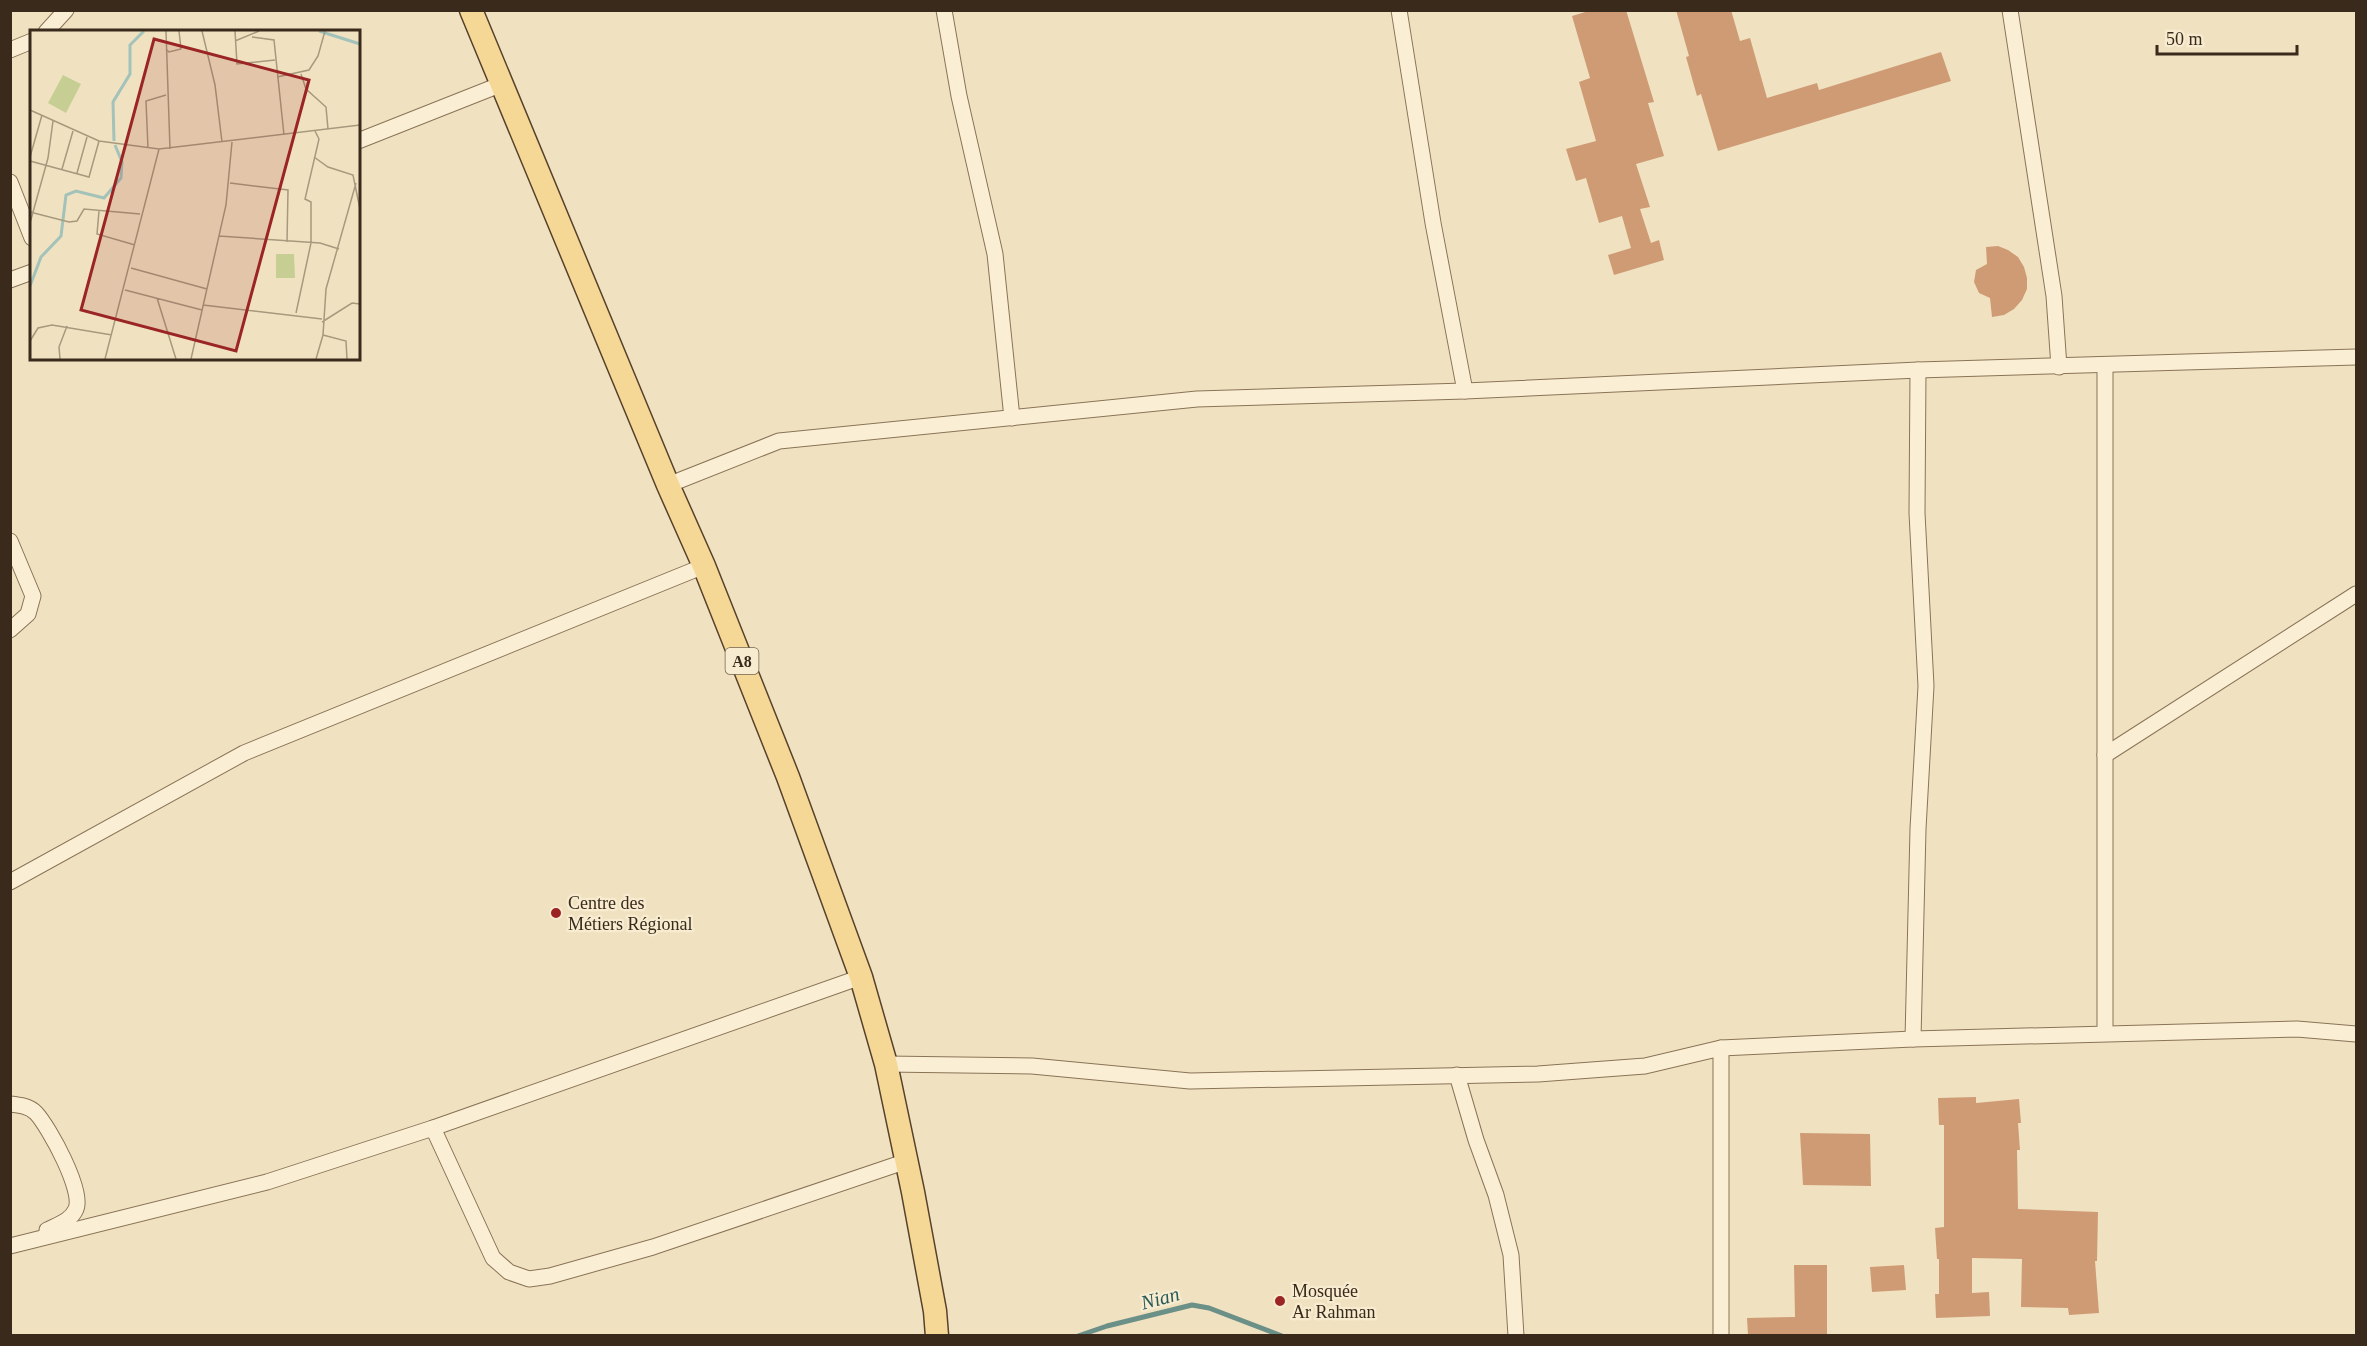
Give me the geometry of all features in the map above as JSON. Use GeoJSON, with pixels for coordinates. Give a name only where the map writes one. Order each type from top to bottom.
{"type":"FeatureCollection","features":[{"type":"Feature","properties":{"kind":"main road","name":"A8"},"geometry":{"type":"LineString","coordinates":[[471,10],[668,485],[704,566],[788,777],[861,977],[886,1064],[907,1161],[935,1311],[937,1335]]}},
{"type":"Feature","properties":{"kind":"street"},"geometry":{"type":"LineString","coordinates":[[48,30],[66,10]]}},
{"type":"Feature","properties":{"kind":"street"},"geometry":{"type":"LineString","coordinates":[[944,10],[959,96],[995,254],[1012,418]]}},
{"type":"Feature","properties":{"kind":"street"},"geometry":{"type":"LineString","coordinates":[[1399,10],[1433,223],[1465,391]]}},
{"type":"Feature","properties":{"kind":"street"},"geometry":{"type":"LineString","coordinates":[[2010,10],[2054,296],[2059,367]]}},
{"type":"Feature","properties":{"kind":"street"},"geometry":{"type":"LineString","coordinates":[[10,50],[30,42]]}},
{"type":"Feature","properties":{"kind":"street"},"geometry":{"type":"LineString","coordinates":[[360,140],[502,84]]}},
{"type":"Feature","properties":{"kind":"street"},"geometry":{"type":"LineString","coordinates":[[10,182],[30,233]]}},
{"type":"Feature","properties":{"kind":"street"},"geometry":{"type":"LineString","coordinates":[[10,280],[30,273]]}},
{"type":"Feature","properties":{"kind":"street"},"geometry":{"type":"LineString","coordinates":[[668,485],[779,441],[1197,399],[1465,391],[1918,370],[2356,357]]}},
{"type":"Feature","properties":{"kind":"street"},"geometry":{"type":"LineString","coordinates":[[2105,365],[2105,1033]]}},
{"type":"Feature","properties":{"kind":"street"},"geometry":{"type":"LineString","coordinates":[[1914,1039],[1918,829],[1926,686],[1917,513],[1918,370]]}},
{"type":"Feature","properties":{"kind":"street"},"geometry":{"type":"LineString","coordinates":[[10,541],[33,596],[28,614],[10,630]]}},
{"type":"Feature","properties":{"kind":"street"},"geometry":{"type":"LineString","coordinates":[[10,882],[244,753],[704,566]]}},
{"type":"Feature","properties":{"kind":"street"},"geometry":{"type":"LineString","coordinates":[[2105,755],[2356,594]]}},
{"type":"Feature","properties":{"kind":"street"},"geometry":{"type":"LineString","coordinates":[[17,1244],[267,1182],[433,1128],[861,977]]}},
{"type":"Feature","properties":{"kind":"street"},"geometry":{"type":"LineString","coordinates":[[886,1064],[1032,1066],[1190,1081],[1538,1074],[1645,1066],[1721,1048],[2105,1033],[2297,1029],[2356,1034]]}},
{"type":"Feature","properties":{"kind":"street"},"geometry":{"type":"LineString","coordinates":[[1721,1048],[1721,1335]]}},
{"type":"Feature","properties":{"kind":"street"},"geometry":{"type":"LineString","coordinates":[[1457,1075],[1476,1140],[1496,1195],[1511,1256],[1516,1335]]}},
{"type":"Feature","properties":{"kind":"street"},"geometry":{"type":"LineString","coordinates":[[10,1104],[23,1105],[36,1113],[65,1161],[78,1195],[76,1209],[68,1220],[17,1244]]}},
{"type":"Feature","properties":{"kind":"street"},"geometry":{"type":"LineString","coordinates":[[433,1128],[493,1258],[509,1272],[529,1279],[550,1276],[653,1248],[907,1161]]}},
{"type":"Feature","properties":{"kind":"building"},"geometry":{"type":"Polygon","coordinates":[[[1592,10],[1626,10],[1654,102],[1648,103],[1664,156],[1636,164],[1650,207],[1640,209],[1651,243],[1659,240],[1664,260],[1614,275],[1608,255],[1631,248],[1622,216],[1599,223],[1586,178],[1576,181],[1566,149],[1596,141],[1579,82],[1590,78],[1572,16],[1592,10]]]}},
{"type":"Feature","properties":{"kind":"building"},"geometry":{"type":"Polygon","coordinates":[[[1676,10],[1731,10],[1740,41],[1750,38],[1767,98],[1817,83],[1819,90],[1941,52],[1951,81],[1718,151],[1701,94],[1697,96],[1676,10]]]}},
{"type":"Feature","properties":{"kind":"building"},"geometry":{"type":"Polygon","coordinates":[[[1998,246],[2018,257],[2024,267],[2027,289],[2022,300],[2014,309],[2004,315],[1992,317],[1990,298],[1979,293],[1974,282],[1976,270],[1987,264],[1986,247],[1998,246]]]}},
{"type":"Feature","properties":{"kind":"building"},"geometry":{"type":"Polygon","coordinates":[[[1976,1097],[1976,1103],[2019,1099],[2021,1123],[2018,1123],[2020,1150],[2017,1150],[2018,1209],[2098,1212],[2097,1261],[2095,1261],[2099,1313],[2069,1315],[2068,1308],[2021,1307],[2022,1259],[1972,1258],[1972,1293],[1989,1292],[1990,1316],[1936,1318],[1935,1294],[1939,1294],[1939,1259],[1937,1259],[1935,1228],[1944,1227],[1944,1125],[1939,1125],[1938,1098],[1976,1097]]]}},
{"type":"Feature","properties":{"kind":"building"},"geometry":{"type":"Polygon","coordinates":[[[1800,1133],[1870,1134],[1871,1186],[1803,1185],[1800,1133]]]}},
{"type":"Feature","properties":{"kind":"building"},"geometry":{"type":"Polygon","coordinates":[[[1794,1265],[1827,1265],[1827,1335],[1748,1335],[1747,1318],[1795,1317],[1794,1265]]]}},
{"type":"Feature","properties":{"kind":"building"},"geometry":{"type":"Polygon","coordinates":[[[1904,1265],[1906,1290],[1872,1292],[1870,1267],[1904,1265]]]}},
{"type":"Feature","properties":{"kind":"waterway","name":"Nian"},"geometry":{"type":"LineString","coordinates":[[1078,1336],[1107,1326],[1192,1305],[1209,1308],[1282,1336]]}},
{"type":"Feature","properties":{"kind":"place","name":"Centre des Métiers Régional"},"geometry":{"type":"Point","coordinates":[556,913]}},
{"type":"Feature","properties":{"kind":"place","name":"Mosquée Ar Rahman"},"geometry":{"type":"Point","coordinates":[1280,1301]}}]}
